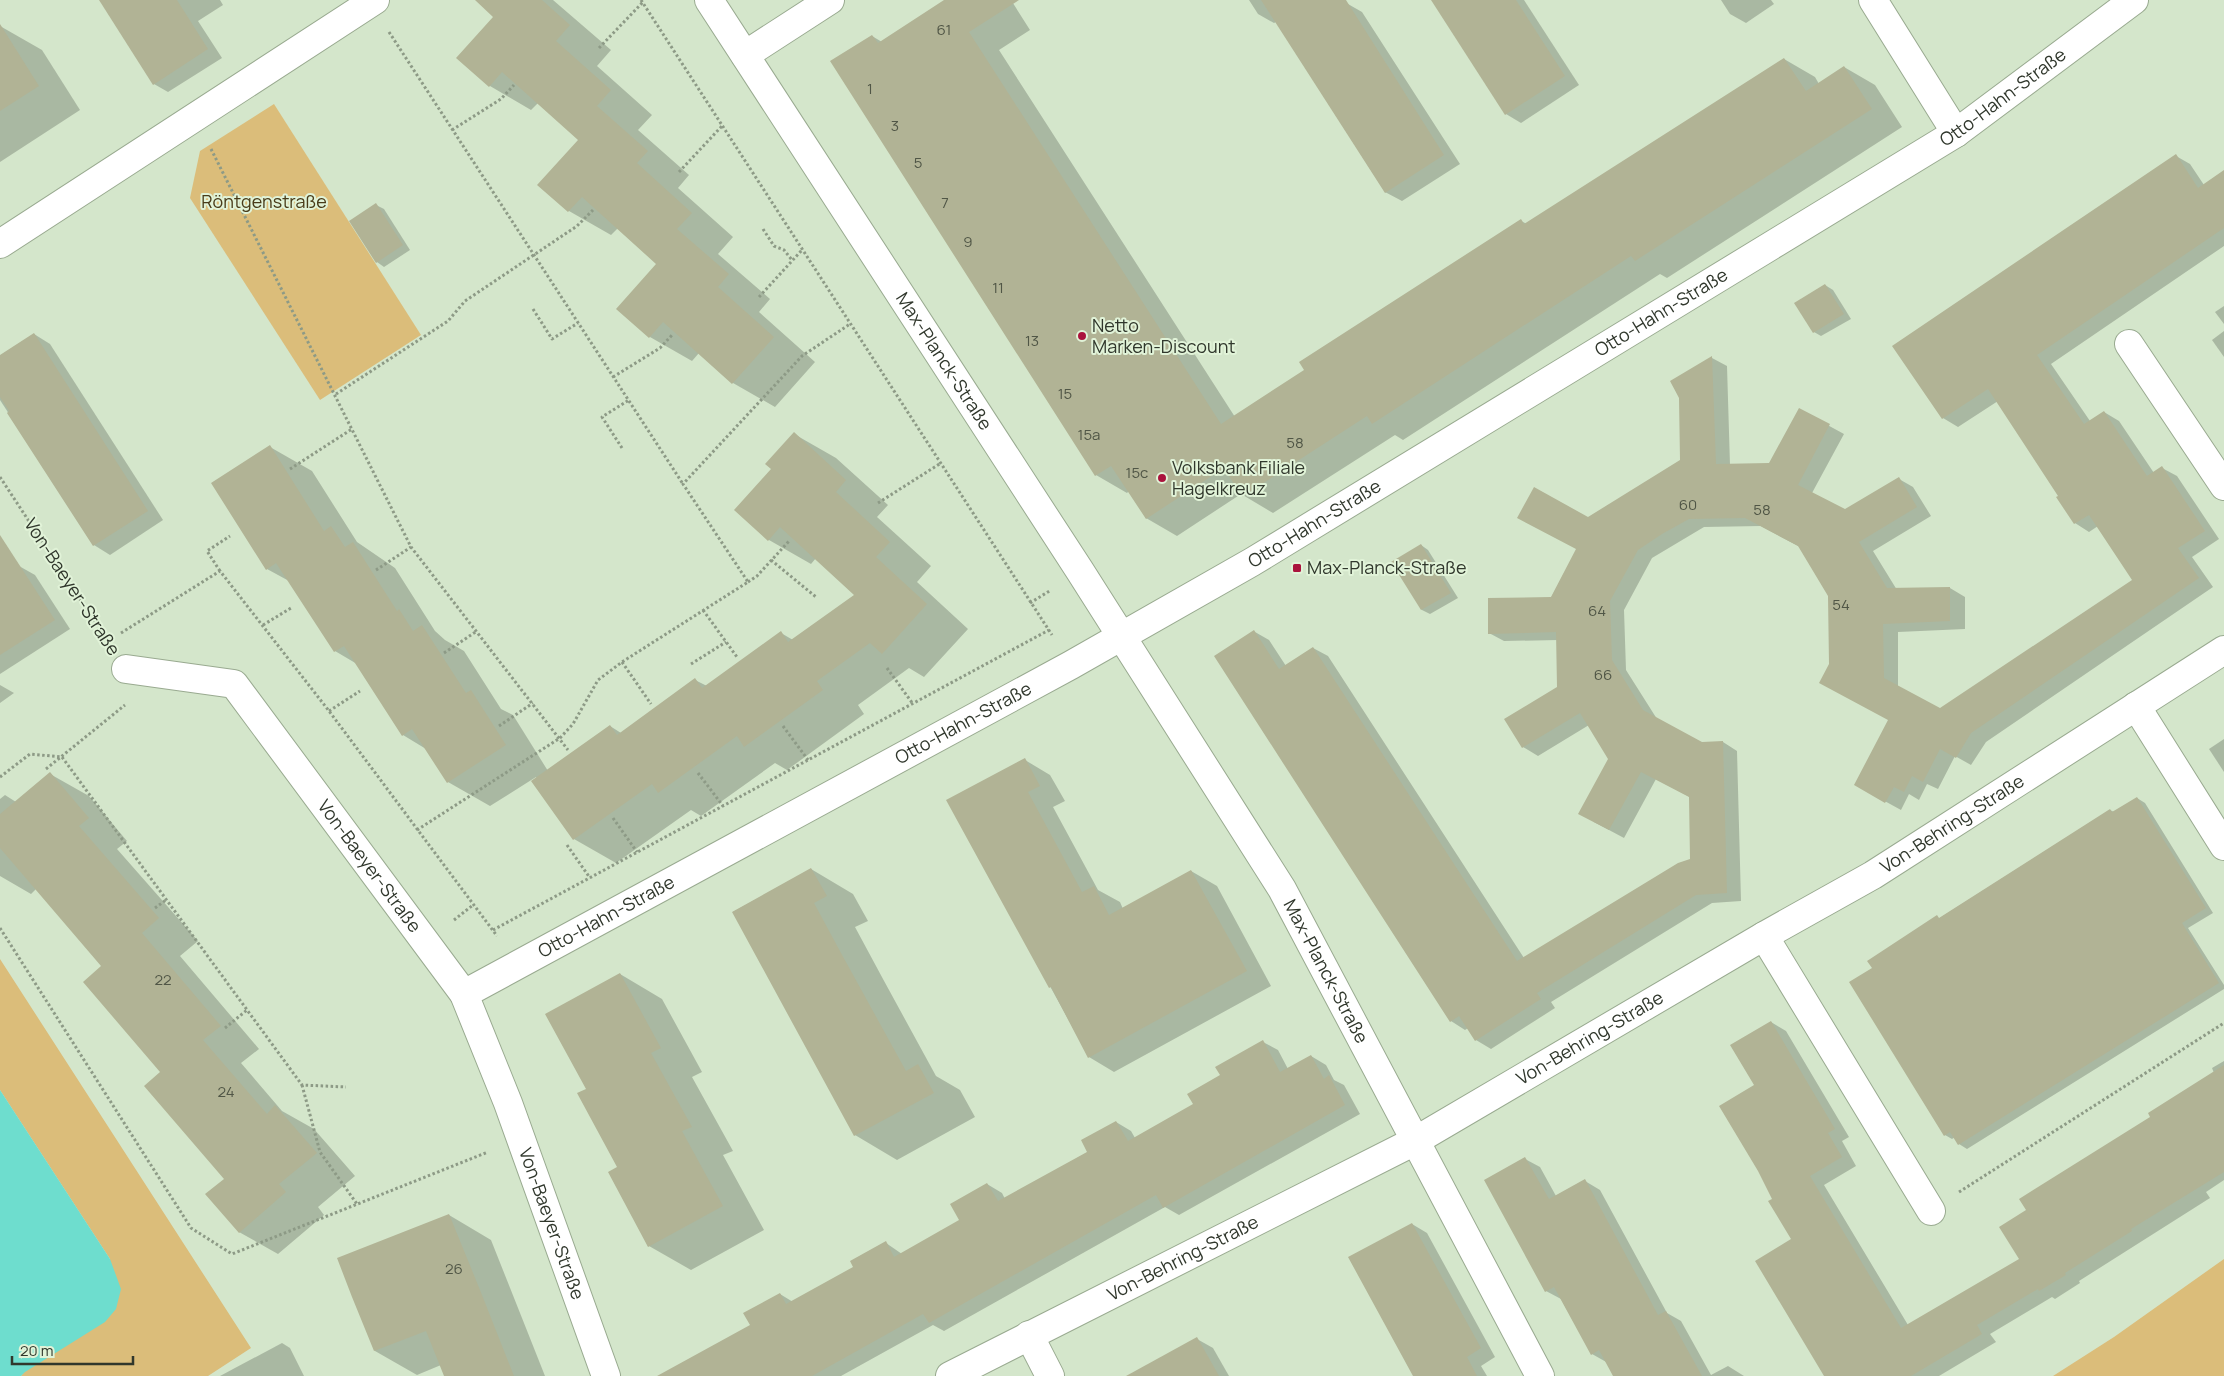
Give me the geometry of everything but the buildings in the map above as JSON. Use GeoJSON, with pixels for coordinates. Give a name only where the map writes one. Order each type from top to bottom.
{"type":"FeatureCollection","features":[{"type":"Feature","properties":{"kind":"street","name":"Max-Planck-Straße"},"geometry":{"type":"LineString","coordinates":[[709,0],[904,299],[1282,889],[1416,1141]]}},
{"type":"Feature","properties":{"kind":"street"},"geometry":{"type":"LineString","coordinates":[[744,55],[830,0]]}},
{"type":"Feature","properties":{"kind":"street"},"geometry":{"type":"LineString","coordinates":[[1872,0],[1956,133]]}},
{"type":"Feature","properties":{"kind":"street","name":"Otto-Hahn-Straße"},"geometry":{"type":"LineString","coordinates":[[464,994],[1071,665],[1252,562],[1956,133],[2134,0]]}},
{"type":"Feature","properties":{"kind":"street"},"geometry":{"type":"LineString","coordinates":[[0,244],[372,2]]}},
{"type":"Feature","properties":{"kind":"street"},"geometry":{"type":"LineString","coordinates":[[2129,344],[2224,486]]}},
{"type":"Feature","properties":{"kind":"street","name":"Von-Behring-Straße"},"geometry":{"type":"LineString","coordinates":[[950,1376],[1416,1141],[1764,936],[1873,875],[2224,650]]}},
{"type":"Feature","properties":{"kind":"street","name":"Von-Baeyer-Straße"},"geometry":{"type":"LineString","coordinates":[[126,669],[234,684],[464,994],[521,1138],[606,1376]]}},
{"type":"Feature","properties":{"kind":"street"},"geometry":{"type":"LineString","coordinates":[[2136,706],[2224,846]]}},
{"type":"Feature","properties":{"kind":"street"},"geometry":{"type":"LineString","coordinates":[[1764,936],[1931,1211]]}},
{"type":"Feature","properties":{"kind":"street"},"geometry":{"type":"LineString","coordinates":[[1416,1141],[1540,1376]]}},
{"type":"Feature","properties":{"kind":"street"},"geometry":{"type":"LineString","coordinates":[[1029,1335],[1050,1376]]}},
{"type":"Feature","properties":{"kind":"path"},"geometry":{"type":"LineString","coordinates":[[600,48],[642,1],[1071,665]]}},
{"type":"Feature","properties":{"kind":"path"},"geometry":{"type":"LineString","coordinates":[[372,2],[452,130],[748,582]]}},
{"type":"Feature","properties":{"kind":"path"},"geometry":{"type":"LineString","coordinates":[[452,130],[501,99],[514,85]]}},
{"type":"Feature","properties":{"kind":"path"},"geometry":{"type":"LineString","coordinates":[[194,117],[336,394],[411,546],[568,750]]}},
{"type":"Feature","properties":{"kind":"path"},"geometry":{"type":"LineString","coordinates":[[679,172],[722,126]]}},
{"type":"Feature","properties":{"kind":"path"},"geometry":{"type":"LineString","coordinates":[[336,394],[448,322],[464,301],[577,226],[592,210]]}},
{"type":"Feature","properties":{"kind":"path"},"geometry":{"type":"LineString","coordinates":[[763,229],[774,246],[784,250],[792,260]]}},
{"type":"Feature","properties":{"kind":"path"},"geometry":{"type":"LineString","coordinates":[[759,297],[802,250]]}},
{"type":"Feature","properties":{"kind":"path"},"geometry":{"type":"LineString","coordinates":[[533,309],[552,339],[578,323]]}},
{"type":"Feature","properties":{"kind":"path"},"geometry":{"type":"LineString","coordinates":[[683,484],[802,356],[850,324]]}},
{"type":"Feature","properties":{"kind":"path"},"geometry":{"type":"LineString","coordinates":[[613,377],[660,348],[673,334]]}},
{"type":"Feature","properties":{"kind":"path"},"geometry":{"type":"LineString","coordinates":[[622,448],[602,417],[629,400]]}},
{"type":"Feature","properties":{"kind":"path"},"geometry":{"type":"LineString","coordinates":[[290,469],[352,429]]}},
{"type":"Feature","properties":{"kind":"path"},"geometry":{"type":"LineString","coordinates":[[878,503],[941,463]]}},
{"type":"Feature","properties":{"kind":"path","name":"Von-Baeyer-Straße"},"geometry":{"type":"LineString","coordinates":[[0,477],[126,669]]}},
{"type":"Feature","properties":{"kind":"path"},"geometry":{"type":"LineString","coordinates":[[230,536],[207,550],[220,571],[329,711],[519,965]]}},
{"type":"Feature","properties":{"kind":"path"},"geometry":{"type":"LineString","coordinates":[[417,830],[560,738],[572,724],[598,680],[622,662],[757,576],[790,540]]}},
{"type":"Feature","properties":{"kind":"path"},"geometry":{"type":"LineString","coordinates":[[376,570],[411,546]]}},
{"type":"Feature","properties":{"kind":"path"},"geometry":{"type":"LineString","coordinates":[[771,560],[816,597]]}},
{"type":"Feature","properties":{"kind":"path"},"geometry":{"type":"LineString","coordinates":[[108,641],[220,571]]}},
{"type":"Feature","properties":{"kind":"path"},"geometry":{"type":"LineString","coordinates":[[263,625],[291,608]]}},
{"type":"Feature","properties":{"kind":"path"},"geometry":{"type":"LineString","coordinates":[[703,610],[737,657]]}},
{"type":"Feature","properties":{"kind":"path"},"geometry":{"type":"LineString","coordinates":[[493,930],[1049,630]]}},
{"type":"Feature","properties":{"kind":"path"},"geometry":{"type":"LineString","coordinates":[[444,653],[477,631]]}},
{"type":"Feature","properties":{"kind":"path"},"geometry":{"type":"LineString","coordinates":[[691,664],[726,642]]}},
{"type":"Feature","properties":{"kind":"path"},"geometry":{"type":"LineString","coordinates":[[622,662],[651,704]]}},
{"type":"Feature","properties":{"kind":"path"},"geometry":{"type":"LineString","coordinates":[[886,668],[913,704]]}},
{"type":"Feature","properties":{"kind":"path"},"geometry":{"type":"LineString","coordinates":[[46,769],[141,692],[126,669]]}},
{"type":"Feature","properties":{"kind":"path"},"geometry":{"type":"LineString","coordinates":[[329,711],[360,691]]}},
{"type":"Feature","properties":{"kind":"path"},"geometry":{"type":"LineString","coordinates":[[499,726],[533,703]]}},
{"type":"Feature","properties":{"kind":"path"},"geometry":{"type":"LineString","coordinates":[[783,726],[808,760]]}},
{"type":"Feature","properties":{"kind":"path"},"geometry":{"type":"LineString","coordinates":[[0,777],[30,754],[62,756]]}},
{"type":"Feature","properties":{"kind":"path"},"geometry":{"type":"LineString","coordinates":[[62,756],[302,1085],[320,1152],[356,1204]]}},
{"type":"Feature","properties":{"kind":"path"},"geometry":{"type":"LineString","coordinates":[[698,773],[723,806]]}},
{"type":"Feature","properties":{"kind":"path"},"geometry":{"type":"LineString","coordinates":[[613,818],[637,852]]}},
{"type":"Feature","properties":{"kind":"path"},"geometry":{"type":"LineString","coordinates":[[567,845],[590,878]]}},
{"type":"Feature","properties":{"kind":"path"},"geometry":{"type":"LineString","coordinates":[[155,908],[166,900]]}},
{"type":"Feature","properties":{"kind":"path"},"geometry":{"type":"LineString","coordinates":[[0,928],[191,1228],[232,1254],[521,1138]]}},
{"type":"Feature","properties":{"kind":"path"},"geometry":{"type":"LineString","coordinates":[[225,1028],[247,1010]]}},
{"type":"Feature","properties":{"kind":"path"},"geometry":{"type":"LineString","coordinates":[[1931,1211],[2224,1023]]}},
{"type":"Feature","properties":{"kind":"path"},"geometry":{"type":"LineString","coordinates":[[302,1085],[346,1087]]}},
{"type":"Feature","properties":{"kind":"green space","name":"Röntgenstraße"},"geometry":{"type":"Polygon","coordinates":[[[274,104],[421,335],[320,400],[190,198],[200,151],[274,104]]]}},
{"type":"Feature","properties":{"kind":"green space"},"geometry":{"type":"Polygon","coordinates":[[[0,959],[251,1348],[208,1376],[21,1376],[110,1259],[0,1090],[0,959]]]}},
{"type":"Feature","properties":{"kind":"green space"},"geometry":{"type":"Polygon","coordinates":[[[2224,1259],[2224,1376],[2053,1376],[2114,1337],[2224,1259]]]}},
{"type":"Feature","properties":{"kind":"water"},"geometry":{"type":"Polygon","coordinates":[[[0,1090],[110,1259],[121,1289],[116,1309],[105,1322],[21,1376],[0,1376],[0,1090]]]}},
{"type":"Feature","properties":{"kind":"place","name":"Netto Marken-Discount"},"geometry":{"type":"Point","coordinates":[1082,336]}},
{"type":"Feature","properties":{"kind":"place","name":"Volksbank Filiale Hagelkreuz"},"geometry":{"type":"Point","coordinates":[1162,478]}},
{"type":"Feature","properties":{"kind":"place","name":"Max-Planck-Straße"},"geometry":{"type":"Point","coordinates":[1297,568]}}]}
